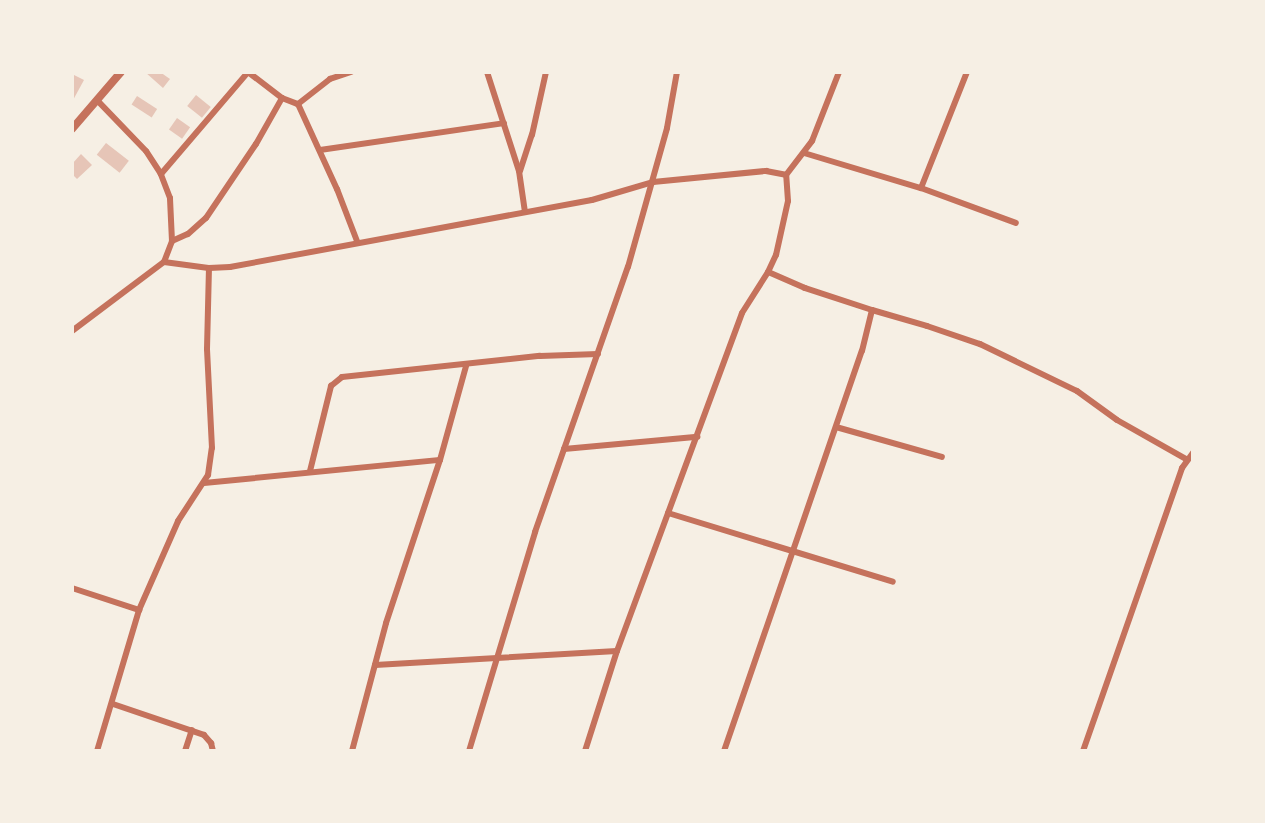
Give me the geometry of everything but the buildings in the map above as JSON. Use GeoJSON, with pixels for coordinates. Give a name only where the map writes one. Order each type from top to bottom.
{"type":"FeatureCollection","features":[{"type":"Feature","properties":{"kind":"street"},"geometry":{"type":"LineString","coordinates":[[72,129],[121,72]]}},
{"type":"Feature","properties":{"kind":"street"},"geometry":{"type":"LineString","coordinates":[[161,174],[248,72],[282,98],[298,104],[320,150],[357,241]]}},
{"type":"Feature","properties":{"kind":"street"},"geometry":{"type":"LineString","coordinates":[[298,104],[330,79],[351,72]]}},
{"type":"Feature","properties":{"kind":"street"},"geometry":{"type":"LineString","coordinates":[[487,72],[519,171],[525,212]]}},
{"type":"Feature","properties":{"kind":"street"},"geometry":{"type":"LineString","coordinates":[[519,171],[532,135],[546,72]]}},
{"type":"Feature","properties":{"kind":"street"},"geometry":{"type":"LineString","coordinates":[[469,751],[530,549],[598,354],[653,182],[677,72]]}},
{"type":"Feature","properties":{"kind":"street"},"geometry":{"type":"LineString","coordinates":[[585,751],[617,651],[742,313],[776,255],[788,201],[786,175],[804,153],[818,127],[839,72]]}},
{"type":"Feature","properties":{"kind":"street"},"geometry":{"type":"LineString","coordinates":[[921,188],[967,72]]}},
{"type":"Feature","properties":{"kind":"street"},"geometry":{"type":"LineString","coordinates":[[171,241],[189,234],[206,218],[256,144],[282,98]]}},
{"type":"Feature","properties":{"kind":"street"},"geometry":{"type":"LineString","coordinates":[[72,331],[164,262],[171,241],[170,198],[161,174],[146,151],[97,100]]}},
{"type":"Feature","properties":{"kind":"street"},"geometry":{"type":"LineString","coordinates":[[320,150],[504,123]]}},
{"type":"Feature","properties":{"kind":"street"},"geometry":{"type":"LineString","coordinates":[[804,153],[921,188],[1016,223]]}},
{"type":"Feature","properties":{"kind":"street"},"geometry":{"type":"LineString","coordinates":[[164,262],[209,268],[264,261],[357,241],[592,200],[653,182],[766,171],[786,175]]}},
{"type":"Feature","properties":{"kind":"street"},"geometry":{"type":"LineString","coordinates":[[98,751],[139,610],[178,521],[204,483],[209,468],[212,448],[207,349],[209,268]]}},
{"type":"Feature","properties":{"kind":"street"},"geometry":{"type":"LineString","coordinates":[[768,272],[805,288],[980,344],[1077,391],[1117,420],[1186,459]]}},
{"type":"Feature","properties":{"kind":"street"},"geometry":{"type":"LineString","coordinates":[[724,751],[862,351],[872,310]]}},
{"type":"Feature","properties":{"kind":"street"},"geometry":{"type":"LineString","coordinates":[[310,471],[331,386],[338,378],[466,366],[540,356],[598,354]]}},
{"type":"Feature","properties":{"kind":"street"},"geometry":{"type":"LineString","coordinates":[[352,751],[375,665],[440,460],[466,366]]}},
{"type":"Feature","properties":{"kind":"street"},"geometry":{"type":"LineString","coordinates":[[836,427],[942,457]]}},
{"type":"Feature","properties":{"kind":"street"},"geometry":{"type":"LineString","coordinates":[[564,449],[697,437]]}},
{"type":"Feature","properties":{"kind":"street"},"geometry":{"type":"LineString","coordinates":[[1083,751],[1186,459],[1193,453]]}},
{"type":"Feature","properties":{"kind":"street"},"geometry":{"type":"LineString","coordinates":[[204,483],[440,460]]}},
{"type":"Feature","properties":{"kind":"street"},"geometry":{"type":"LineString","coordinates":[[668,513],[893,582]]}},
{"type":"Feature","properties":{"kind":"street"},"geometry":{"type":"LineString","coordinates":[[72,588],[139,610]]}},
{"type":"Feature","properties":{"kind":"street"},"geometry":{"type":"LineString","coordinates":[[375,665],[617,651]]}},
{"type":"Feature","properties":{"kind":"street"},"geometry":{"type":"LineString","coordinates":[[113,704],[204,735],[211,743],[213,751]]}},
{"type":"Feature","properties":{"kind":"street"},"geometry":{"type":"LineString","coordinates":[[185,751],[192,730]]}}]}
